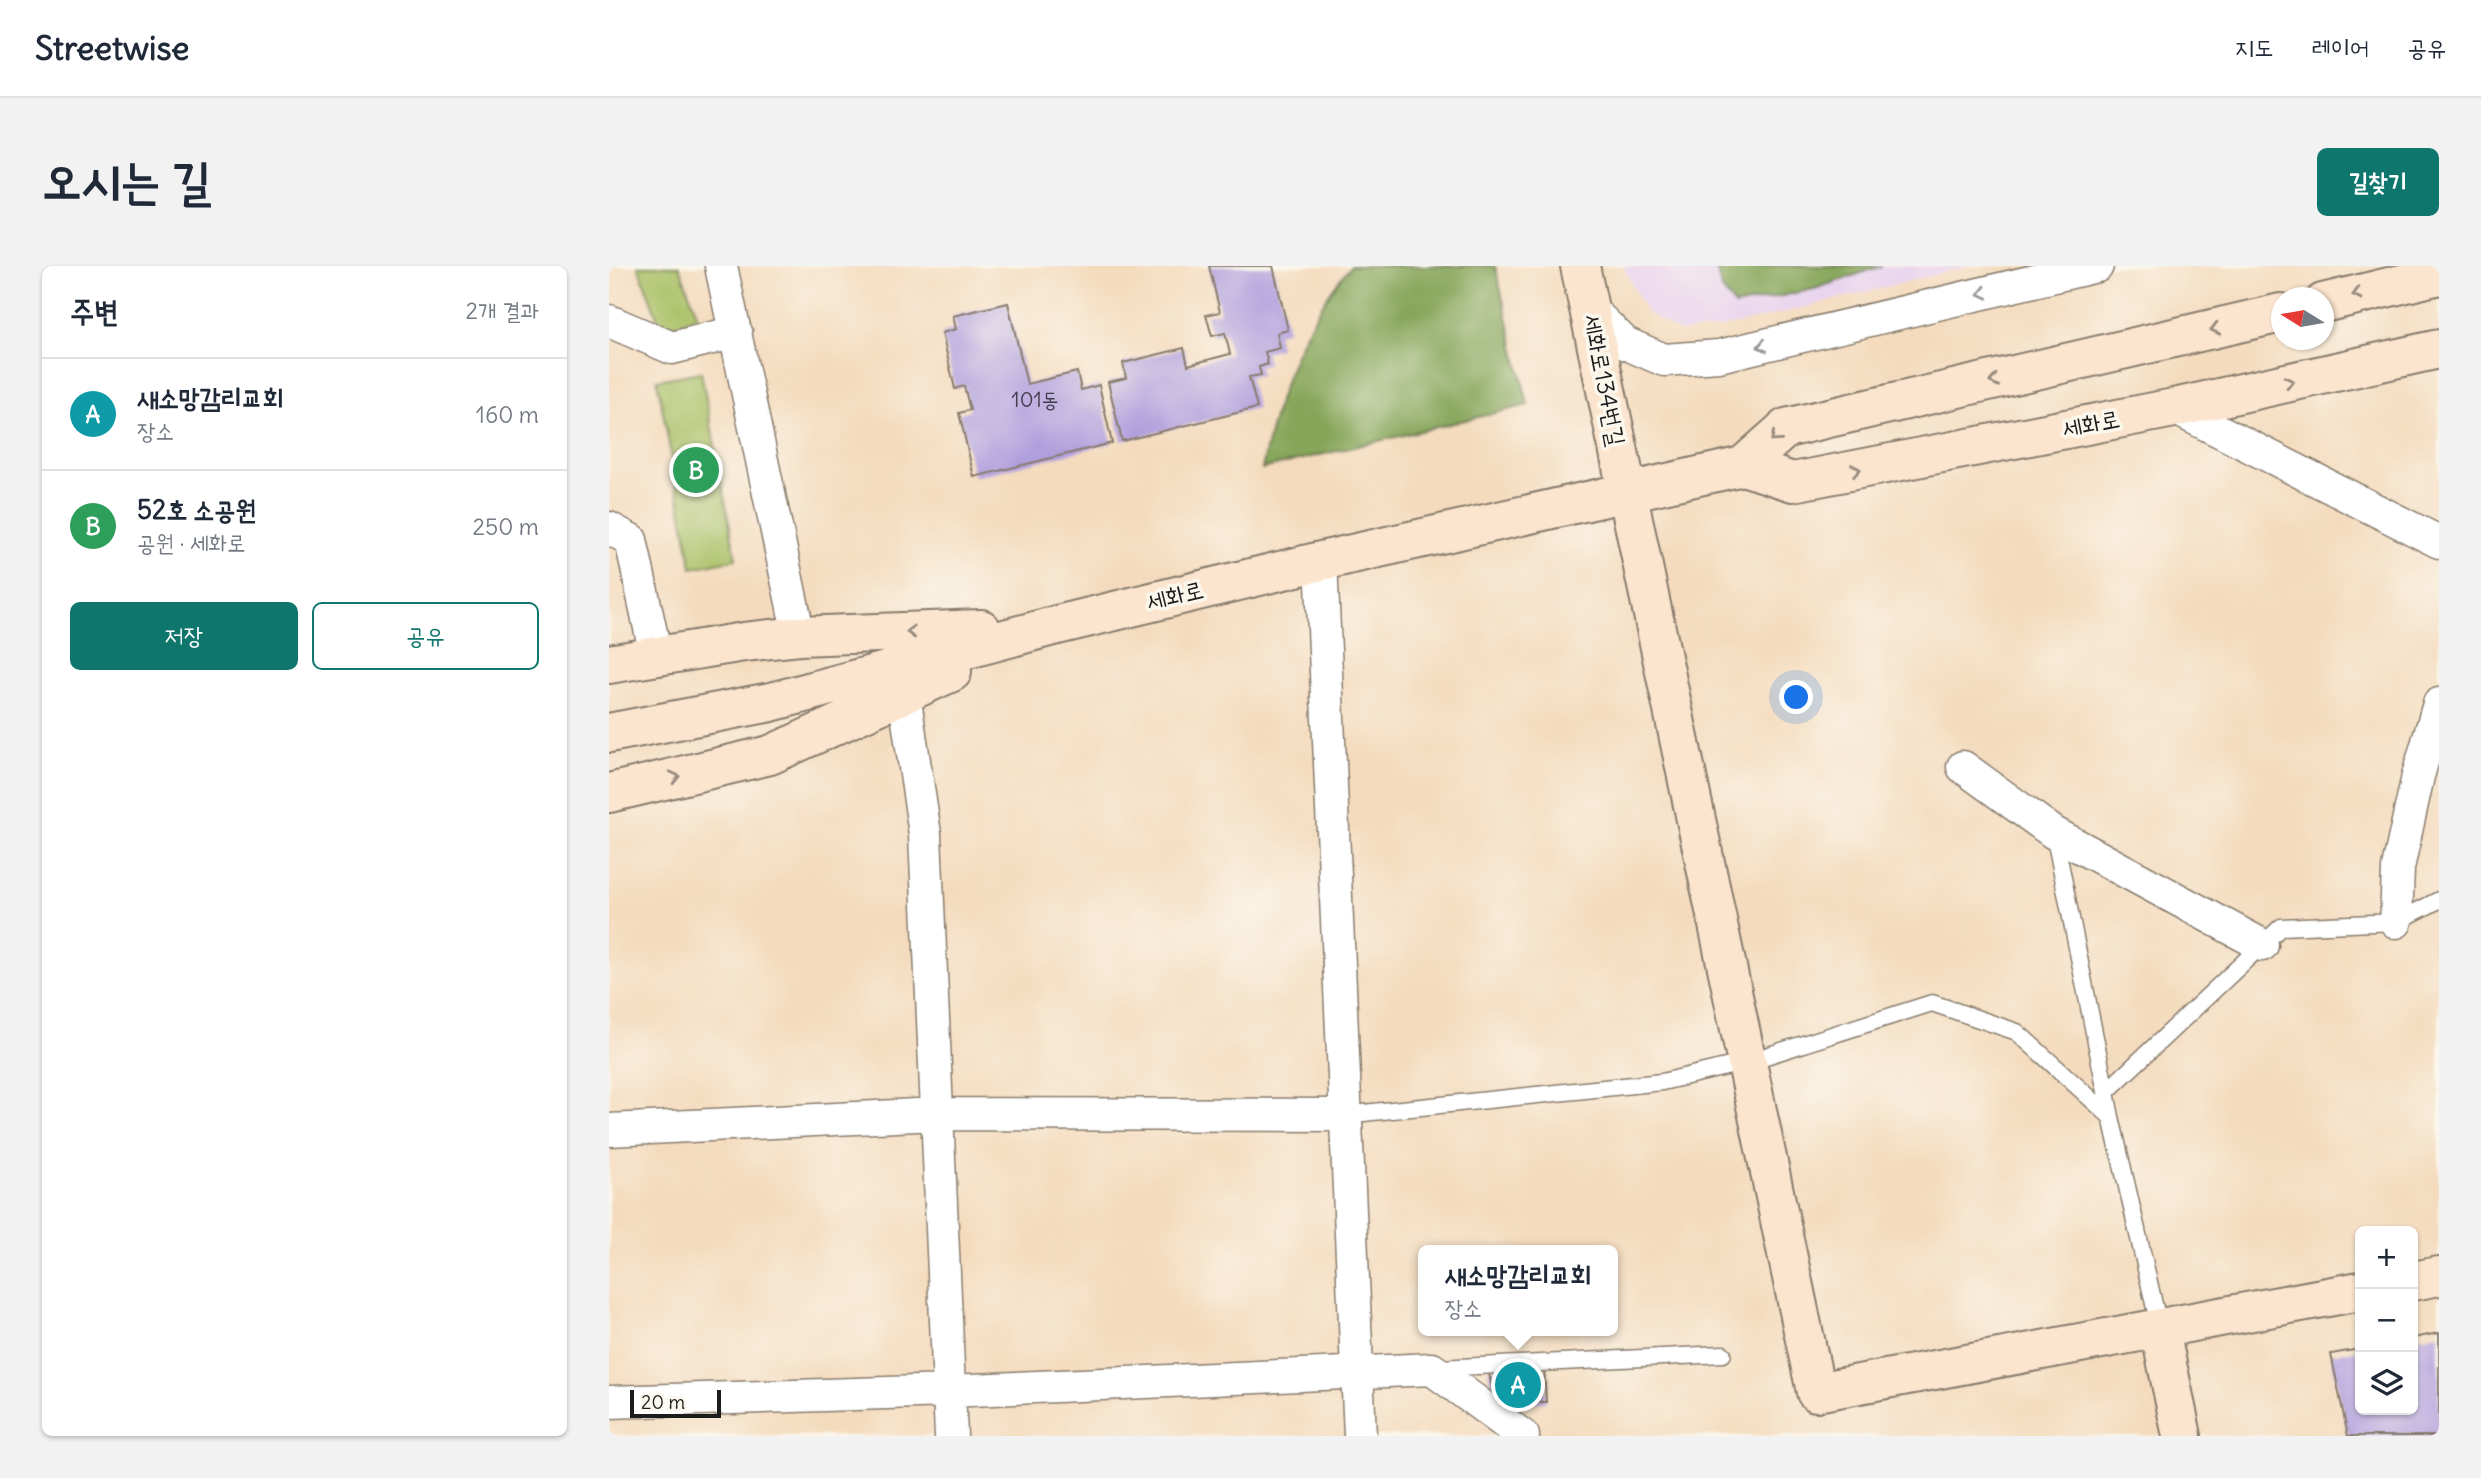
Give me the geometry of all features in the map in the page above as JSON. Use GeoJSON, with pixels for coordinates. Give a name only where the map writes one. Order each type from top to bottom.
{"type":"FeatureCollection","features":[{"type":"Feature","properties":{"kind":"main road","name":"세화로134번길"},"geometry":{"type":"LineString","coordinates":[[1580,266],[1817,1391],[2160,1330]]}},
{"type":"Feature","properties":{"kind":"main road"},"geometry":{"type":"LineString","coordinates":[[2334,300],[2439,275]]}},
{"type":"Feature","properties":{"kind":"main road","name":"세화로"},"geometry":{"type":"LineString","coordinates":[[609,733],[771,702],[1053,626],[1321,561],[1743,466],[1786,428],[2271,315]]}},
{"type":"Feature","properties":{"kind":"main road","name":"세화로"},"geometry":{"type":"LineString","coordinates":[[1743,466],[1793,482],[2174,408],[2439,349]]}},
{"type":"Feature","properties":{"kind":"main road"},"geometry":{"type":"LineString","coordinates":[[609,664],[799,636],[1053,626]]}},
{"type":"Feature","properties":{"kind":"main road"},"geometry":{"type":"LineString","coordinates":[[609,793],[770,755],[1053,626]]}},
{"type":"Feature","properties":{"kind":"main road"},"geometry":{"type":"LineString","coordinates":[[2418,1280],[2439,1276]]}},
{"type":"Feature","properties":{"kind":"main road"},"geometry":{"type":"LineString","coordinates":[[2182,1436],[2160,1330],[2355,1293]]}},
{"type":"Feature","properties":{"kind":"street"},"geometry":{"type":"LineString","coordinates":[[721,266],[799,636]]}},
{"type":"Feature","properties":{"kind":"street"},"geometry":{"type":"LineString","coordinates":[[1591,310],[1625,343],[1664,360],[1719,356],[2097,266]]}},
{"type":"Feature","properties":{"kind":"street"},"geometry":{"type":"LineString","coordinates":[[609,321],[671,348],[736,332]]}},
{"type":"Feature","properties":{"kind":"street"},"geometry":{"type":"LineString","coordinates":[[2174,408],[2439,542]]}},
{"type":"Feature","properties":{"kind":"street"},"geometry":{"type":"LineString","coordinates":[[609,528],[631,540],[656,656]]}},
{"type":"Feature","properties":{"kind":"street"},"geometry":{"type":"LineString","coordinates":[[1321,561],[1360,1436]]}},
{"type":"Feature","properties":{"kind":"street"},"geometry":{"type":"LineString","coordinates":[[904,694],[925,834],[951,1436]]}},
{"type":"Feature","properties":{"kind":"street"},"geometry":{"type":"LineString","coordinates":[[2396,922],[2398,868],[2418,776],[2439,704]]}},
{"type":"Feature","properties":{"kind":"street"},"geometry":{"type":"LineString","coordinates":[[1963,767],[2054,833],[2262,944]]}},
{"type":"Feature","properties":{"kind":"street"},"geometry":{"type":"LineString","coordinates":[[609,1130],[937,1114],[1344,1115]]}},
{"type":"Feature","properties":{"kind":"street"},"geometry":{"type":"LineString","coordinates":[[609,1402],[949,1391],[1432,1369],[1523,1436]]}},
{"type":"Feature","properties":{"kind":"lane"},"geometry":{"type":"LineString","coordinates":[[2054,833],[2111,1117],[2160,1330]]}},
{"type":"Feature","properties":{"kind":"lane"},"geometry":{"type":"LineString","coordinates":[[2106,1092],[2281,928],[2396,922],[2439,900]]}},
{"type":"Feature","properties":{"kind":"lane"},"geometry":{"type":"LineString","coordinates":[[1344,1115],[1662,1082],[1747,1062],[1932,1003],[2017,1031],[2111,1117]]}},
{"type":"Feature","properties":{"kind":"lane"},"geometry":{"type":"LineString","coordinates":[[1432,1369],[1723,1354]]}},
{"type":"Feature","properties":{"kind":"shaded area"},"geometry":{"type":"Polygon","coordinates":[[[1623,266],[1970,266],[1722,328],[1679,332],[1646,312],[1623,266]]]}},
{"type":"Feature","properties":{"kind":"green space"},"geometry":{"type":"Polygon","coordinates":[[[638,266],[679,266],[698,317],[662,330],[638,266]]]}},
{"type":"Feature","properties":{"kind":"green space"},"geometry":{"type":"Polygon","coordinates":[[[1351,266],[1495,266],[1528,405],[1262,469],[1275,414],[1293,361],[1318,311],[1351,266]]]}},
{"type":"Feature","properties":{"kind":"green space"},"geometry":{"type":"Polygon","coordinates":[[[1716,266],[1882,266],[1814,289],[1735,306],[1721,288],[1716,266]]]}},
{"type":"Feature","properties":{"kind":"green space"},"geometry":{"type":"Polygon","coordinates":[[[701,372],[736,559],[692,568],[657,380],[701,372]]]}},
{"type":"Feature","properties":{"kind":"building"},"geometry":{"type":"Polygon","coordinates":[[[1209,266],[1273,266],[1288,330],[1277,333],[1280,348],[1265,352],[1268,364],[1259,367],[1261,375],[1249,377],[1257,408],[1122,441],[1108,382],[1126,378],[1123,363],[1184,348],[1188,365],[1230,354],[1225,333],[1212,336],[1206,315],[1220,312],[1209,266]]]}},
{"type":"Feature","properties":{"kind":"building"},"geometry":{"type":"Polygon","coordinates":[[[1008,303],[1027,384],[1077,372],[1081,390],[1099,385],[1112,443],[974,477],[959,413],[970,410],[964,386],[955,389],[942,333],[956,329],[953,316],[1008,303]]]}},
{"type":"Feature","properties":{"kind":"building"},"geometry":{"type":"Polygon","coordinates":[[[2439,1333],[2439,1436],[2348,1436],[2331,1354],[2355,1350],[2355,1415],[2418,1415],[2418,1337],[2439,1333]]]}},
{"type":"Feature","properties":{"kind":"building"},"geometry":{"type":"Polygon","coordinates":[[[1544,1366],[1546,1402],[1496,1401],[1488,1370],[1544,1366]]]}},
{"type":"Feature","properties":{"kind":"place","name":"52호 소공원"},"geometry":{"type":"Point","coordinates":[696,470]}},
{"type":"Feature","properties":{"kind":"place","name":"새소망감리교회"},"geometry":{"type":"Point","coordinates":[1518,1385]}}]}
